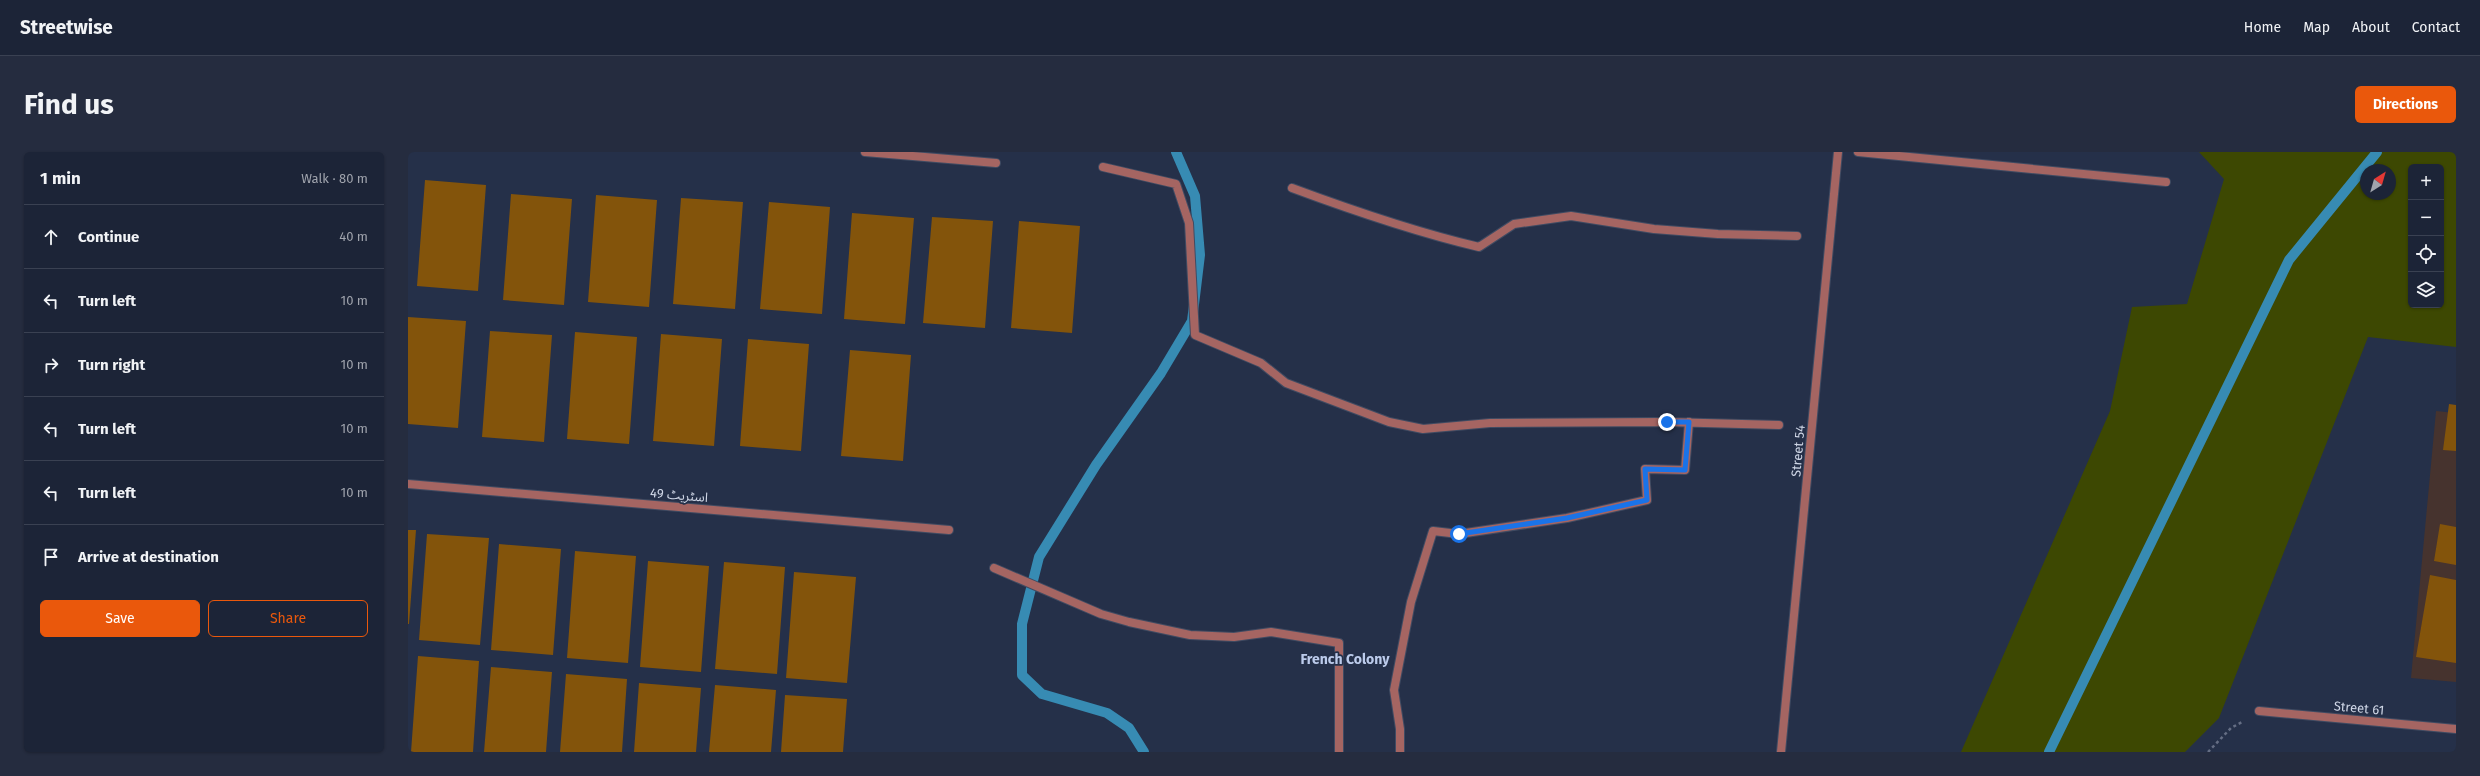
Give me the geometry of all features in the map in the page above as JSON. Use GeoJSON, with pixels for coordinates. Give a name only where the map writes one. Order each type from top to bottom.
{"type":"FeatureCollection","features":[{"type":"Feature","properties":{"kind":"street"},"geometry":{"type":"LineString","coordinates":[[865,152],[996,163]]}},
{"type":"Feature","properties":{"kind":"street","name":"Street 54"},"geometry":{"type":"LineString","coordinates":[[1781,752],[1838,152]]}},
{"type":"Feature","properties":{"kind":"street"},"geometry":{"type":"LineString","coordinates":[[1858,152],[2166,182]]}},
{"type":"Feature","properties":{"kind":"street"},"geometry":{"type":"LineString","coordinates":[[1103,168],[1176,184],[1189,223],[1195,335],[1261,363],[1286,383],[1389,422],[1423,428],[1490,423],[1689,422],[1779,425]]}},
{"type":"Feature","properties":{"kind":"street"},"geometry":{"type":"LineString","coordinates":[[1292,188],[1389,223],[1479,247],[1514,224],[1570,216],[1654,229],[1718,234],[1797,236]]}},
{"type":"Feature","properties":{"kind":"street"},"geometry":{"type":"LineString","coordinates":[[1400,752],[1400,729],[1394,690],[1411,602],[1433,530],[1459,534],[1567,518],[1647,500],[1645,469],[1685,470],[1689,422]]}},
{"type":"Feature","properties":{"kind":"street","name":"اسٹریٹ 49"},"geometry":{"type":"LineString","coordinates":[[408,484],[948,530]]}},
{"type":"Feature","properties":{"kind":"street"},"geometry":{"type":"LineString","coordinates":[[994,568],[1100,614],[1190,635],[1234,637],[1271,632],[1339,643],[1339,752]]}},
{"type":"Feature","properties":{"kind":"street","name":"Street 61"},"geometry":{"type":"LineString","coordinates":[[2259,711],[2456,729]]}},
{"type":"Feature","properties":{"kind":"path"},"geometry":{"type":"LineString","coordinates":[[2208,752],[2231,728],[2259,711]]}},
{"type":"Feature","properties":{"kind":"shaded area"},"geometry":{"type":"Polygon","coordinates":[[[2436,411],[2456,413],[2456,682],[2411,678],[2436,411]]]}},
{"type":"Feature","properties":{"kind":"green space"},"geometry":{"type":"Polygon","coordinates":[[[2199,152],[2456,152],[2456,347],[2368,337],[2219,718],[2185,752],[1961,752],[2110,411],[2132,307],[2187,304],[2224,179],[2199,152]]]}},
{"type":"Feature","properties":{"kind":"building"},"geometry":{"type":"Polygon","coordinates":[[[425,180],[486,185],[478,291],[417,286],[425,180]]]}},
{"type":"Feature","properties":{"kind":"building"},"geometry":{"type":"Polygon","coordinates":[[[511,194],[572,199],[564,305],[503,300],[511,194]]]}},
{"type":"Feature","properties":{"kind":"building"},"geometry":{"type":"Polygon","coordinates":[[[596,195],[657,200],[649,307],[588,302],[596,195]]]}},
{"type":"Feature","properties":{"kind":"building"},"geometry":{"type":"Polygon","coordinates":[[[681,198],[743,202],[735,309],[673,304],[681,198]]]}},
{"type":"Feature","properties":{"kind":"building"},"geometry":{"type":"Polygon","coordinates":[[[769,202],[830,207],[822,314],[760,309],[769,202]]]}},
{"type":"Feature","properties":{"kind":"building"},"geometry":{"type":"Polygon","coordinates":[[[852,213],[914,218],[905,324],[844,319],[852,213]]]}},
{"type":"Feature","properties":{"kind":"building"},"geometry":{"type":"Polygon","coordinates":[[[932,217],[993,221],[985,328],[923,323],[932,217]]]}},
{"type":"Feature","properties":{"kind":"building"},"geometry":{"type":"Polygon","coordinates":[[[1019,221],[1080,226],[1072,333],[1011,328],[1019,221]]]}},
{"type":"Feature","properties":{"kind":"building"},"geometry":{"type":"Polygon","coordinates":[[[408,317],[466,321],[458,428],[408,424],[408,317]]]}},
{"type":"Feature","properties":{"kind":"building"},"geometry":{"type":"Polygon","coordinates":[[[490,331],[552,335],[544,442],[482,437],[490,331]]]}},
{"type":"Feature","properties":{"kind":"building"},"geometry":{"type":"Polygon","coordinates":[[[575,332],[637,337],[629,444],[567,439],[575,332]]]}},
{"type":"Feature","properties":{"kind":"building"},"geometry":{"type":"Polygon","coordinates":[[[661,334],[722,339],[714,446],[653,441],[661,334]]]}},
{"type":"Feature","properties":{"kind":"building"},"geometry":{"type":"Polygon","coordinates":[[[748,339],[809,344],[801,451],[740,446],[748,339]]]}},
{"type":"Feature","properties":{"kind":"building"},"geometry":{"type":"Polygon","coordinates":[[[850,350],[911,355],[903,461],[841,456],[850,350]]]}},
{"type":"Feature","properties":{"kind":"building"},"geometry":{"type":"Polygon","coordinates":[[[2449,404],[2456,405],[2456,451],[2443,450],[2449,404]]]}},
{"type":"Feature","properties":{"kind":"building"},"geometry":{"type":"Polygon","coordinates":[[[2440,524],[2456,527],[2456,565],[2434,561],[2440,524]]]}},
{"type":"Feature","properties":{"kind":"building"},"geometry":{"type":"Polygon","coordinates":[[[408,530],[416,530],[409,624],[408,624],[408,530]]]}},
{"type":"Feature","properties":{"kind":"building"},"geometry":{"type":"Polygon","coordinates":[[[427,534],[489,538],[480,645],[419,640],[427,534]]]}},
{"type":"Feature","properties":{"kind":"building"},"geometry":{"type":"Polygon","coordinates":[[[499,544],[561,549],[553,655],[491,650],[499,544]]]}},
{"type":"Feature","properties":{"kind":"building"},"geometry":{"type":"Polygon","coordinates":[[[575,551],[636,556],[628,663],[567,658],[575,551]]]}},
{"type":"Feature","properties":{"kind":"building"},"geometry":{"type":"Polygon","coordinates":[[[648,561],[709,566],[701,672],[640,667],[648,561]]]}},
{"type":"Feature","properties":{"kind":"building"},"geometry":{"type":"Polygon","coordinates":[[[724,562],[785,567],[777,674],[715,669],[724,562]]]}},
{"type":"Feature","properties":{"kind":"building"},"geometry":{"type":"Polygon","coordinates":[[[794,572],[856,577],[847,683],[786,678],[794,572]]]}},
{"type":"Feature","properties":{"kind":"building"},"geometry":{"type":"Polygon","coordinates":[[[2430,575],[2456,580],[2456,663],[2416,657],[2430,575]]]}},
{"type":"Feature","properties":{"kind":"building"},"geometry":{"type":"Polygon","coordinates":[[[418,656],[479,661],[473,752],[411,752],[418,656]]]}},
{"type":"Feature","properties":{"kind":"building"},"geometry":{"type":"Polygon","coordinates":[[[491,667],[552,672],[546,752],[484,752],[491,667]]]}},
{"type":"Feature","properties":{"kind":"building"},"geometry":{"type":"Polygon","coordinates":[[[566,674],[627,679],[622,752],[560,752],[566,674]]]}},
{"type":"Feature","properties":{"kind":"building"},"geometry":{"type":"Polygon","coordinates":[[[639,683],[701,688],[696,752],[634,752],[639,683]]]}},
{"type":"Feature","properties":{"kind":"building"},"geometry":{"type":"Polygon","coordinates":[[[715,685],[776,690],[771,752],[709,752],[715,685]]]}},
{"type":"Feature","properties":{"kind":"building"},"geometry":{"type":"Polygon","coordinates":[[[785,695],[847,699],[843,752],[781,752],[785,695]]]}},
{"type":"Feature","properties":{"kind":"waterway"},"geometry":{"type":"LineString","coordinates":[[1144,752],[1129,728],[1107,713],[1042,694],[1022,675],[1022,624],[1039,557],[1096,465],[1161,373],[1192,321],[1200,255],[1195,196],[1176,152]]}},
{"type":"Feature","properties":{"kind":"waterway"},"geometry":{"type":"LineString","coordinates":[[2049,752],[2289,260],[2377,152]]}},
{"type":"Feature","properties":{"kind":"district","name":"French Colony"},"geometry":{"type":"Point","coordinates":[1345,659]}},
{"type":"Feature","properties":{"kind":"route"},"geometry":{"type":"LineString","coordinates":[[1459,534],[1567,518],[1647,500],[1645,469],[1685,470],[1689,422],[1667,422]]}}]}
